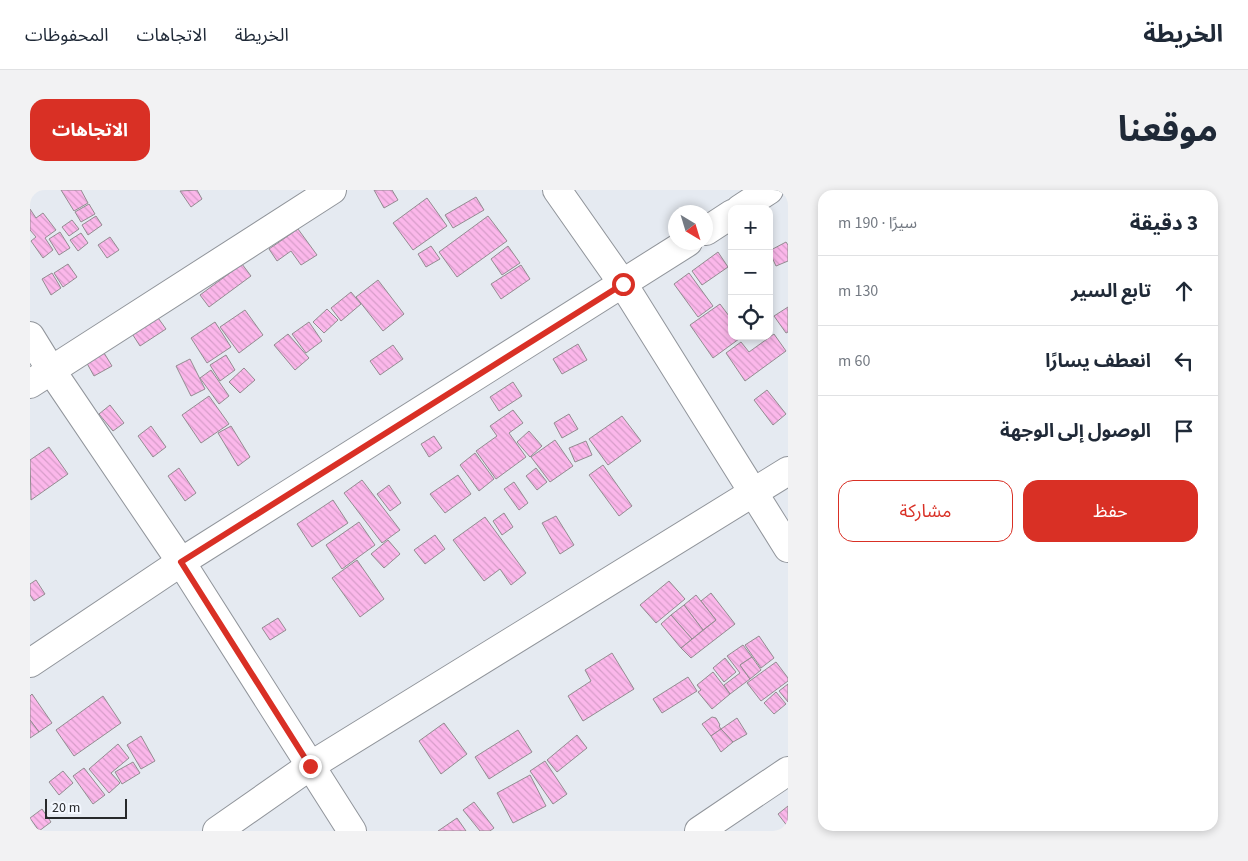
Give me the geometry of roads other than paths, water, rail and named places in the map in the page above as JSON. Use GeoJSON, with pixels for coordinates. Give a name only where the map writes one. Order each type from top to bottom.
{"type":"FeatureCollection","features":[{"type":"Feature","properties":{"kind":"street"},"geometry":{"type":"LineString","coordinates":[[40,377],[332,190]]}},
{"type":"Feature","properties":{"kind":"street"},"geometry":{"type":"LineString","coordinates":[[557,190],[623,284],[788,548]]}},
{"type":"Feature","properties":{"kind":"street"},"geometry":{"type":"LineString","coordinates":[[746,205],[769,190]]}},
{"type":"Feature","properties":{"kind":"street"},"geometry":{"type":"LineString","coordinates":[[713,226],[728,217]]}},
{"type":"Feature","properties":{"kind":"street"},"geometry":{"type":"LineString","coordinates":[[30,663],[181,562],[676,250]]}},
{"type":"Feature","properties":{"kind":"street"},"geometry":{"type":"LineString","coordinates":[[30,336],[40,377],[181,562],[352,831]]}},
{"type":"Feature","properties":{"kind":"street"},"geometry":{"type":"LineString","coordinates":[[217,831],[310,766],[788,471]]}},
{"type":"Feature","properties":{"kind":"street"},"geometry":{"type":"LineString","coordinates":[[699,831],[788,772]]}}]}
